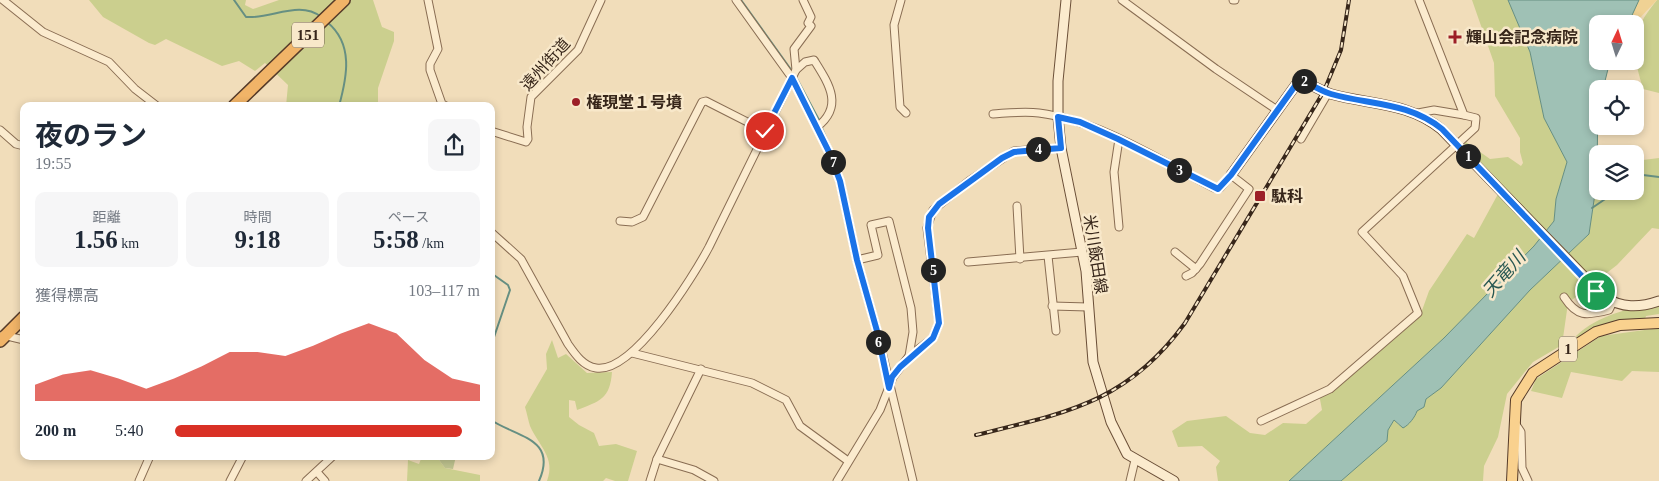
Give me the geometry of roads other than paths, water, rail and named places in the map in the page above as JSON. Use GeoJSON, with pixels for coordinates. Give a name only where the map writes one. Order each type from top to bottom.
{"type":"FeatureCollection","features":[{"type":"Feature","properties":{"kind":"highway","name":"151"},"geometry":{"type":"LineString","coordinates":[[238,102],[344,0]]}},
{"type":"Feature","properties":{"kind":"highway"},"geometry":{"type":"LineString","coordinates":[[2,337],[20,321]]}},
{"type":"Feature","properties":{"kind":"main road","name":"米川飯田線"},"geometry":{"type":"LineString","coordinates":[[1066,0],[1059,72],[1058,117],[1061,148],[1086,271],[1091,347],[1102,398],[1120,443],[1127,454],[1174,481]]}},
{"type":"Feature","properties":{"kind":"main road"},"geometry":{"type":"LineString","coordinates":[[1231,175],[1300,79],[1328,93],[1407,109],[1418,113],[1442,129],[1586,281],[1613,302],[1631,306],[1659,301]]}},
{"type":"Feature","properties":{"kind":"main road","name":"1"},"geometry":{"type":"LineString","coordinates":[[1512,481],[1516,400],[1520,391],[1533,374],[1596,332],[1606,328],[1634,323],[1659,323]]}},
{"type":"Feature","properties":{"kind":"street"},"geometry":{"type":"LineString","coordinates":[[3,0],[43,32],[109,62],[135,89],[152,102]]}},
{"type":"Feature","properties":{"kind":"street"},"geometry":{"type":"LineString","coordinates":[[428,0],[438,50],[430,64],[430,70],[441,102]]}},
{"type":"Feature","properties":{"kind":"street","name":"遠州街道"},"geometry":{"type":"LineString","coordinates":[[495,132],[526,142],[528,139],[527,127],[531,97],[578,50],[600,0]]}},
{"type":"Feature","properties":{"kind":"street"},"geometry":{"type":"LineString","coordinates":[[736,0],[792,78],[817,127],[840,181],[857,260],[877,331],[889,388],[913,481]]}},
{"type":"Feature","properties":{"kind":"street"},"geometry":{"type":"LineString","coordinates":[[796,70],[794,49],[811,26],[808,23],[811,17],[803,0]]}},
{"type":"Feature","properties":{"kind":"street"},"geometry":{"type":"LineString","coordinates":[[901,0],[894,25],[900,107],[906,113]]}},
{"type":"Feature","properties":{"kind":"street"},"geometry":{"type":"LineString","coordinates":[[1419,0],[1464,115]]}},
{"type":"Feature","properties":{"kind":"street"},"geometry":{"type":"LineString","coordinates":[[1125,1],[1216,69],[1278,110]]}},
{"type":"Feature","properties":{"kind":"street"},"geometry":{"type":"LineString","coordinates":[[495,236],[521,259],[568,344],[586,364],[594,368],[606,369],[615,366],[632,353],[646,338],[694,276],[796,70],[805,62],[814,60],[828,81],[833,104],[829,116],[817,127]]}},
{"type":"Feature","properties":{"kind":"street"},"geometry":{"type":"LineString","coordinates":[[1300,139],[1328,93]]}},
{"type":"Feature","properties":{"kind":"street"},"geometry":{"type":"LineString","coordinates":[[620,221],[632,222],[643,217],[702,102],[706,101],[765,131]]}},
{"type":"Feature","properties":{"kind":"street"},"geometry":{"type":"LineString","coordinates":[[1261,421],[1330,389],[1418,313],[1403,276],[1362,232],[1475,128],[1476,118],[1434,110],[1418,113]]}},
{"type":"Feature","properties":{"kind":"street"},"geometry":{"type":"LineString","coordinates":[[993,114],[1031,113],[1080,122],[1118,139],[1214,188],[1220,188],[1231,175],[1249,189],[1196,269],[1186,276]]}},
{"type":"Feature","properties":{"kind":"street"},"geometry":{"type":"LineString","coordinates":[[0,130],[16,144],[20,145]]}},
{"type":"Feature","properties":{"kind":"street"},"geometry":{"type":"LineString","coordinates":[[1118,139],[1114,172],[1119,227]]}},
{"type":"Feature","properties":{"kind":"street"},"geometry":{"type":"LineString","coordinates":[[837,481],[880,410],[892,377],[909,356],[933,338],[939,323],[928,228],[932,210],[969,181],[1014,152],[1061,148]]}},
{"type":"Feature","properties":{"kind":"street"},"geometry":{"type":"LineString","coordinates":[[1017,206],[1020,259]]}},
{"type":"Feature","properties":{"kind":"street"},"geometry":{"type":"LineString","coordinates":[[857,260],[878,254],[871,225],[889,221],[911,308],[912,332],[909,356]]}},
{"type":"Feature","properties":{"kind":"street"},"geometry":{"type":"LineString","coordinates":[[968,262],[1020,259],[1082,252]]}},
{"type":"Feature","properties":{"kind":"street"},"geometry":{"type":"LineString","coordinates":[[1175,252],[1196,269]]}},
{"type":"Feature","properties":{"kind":"street"},"geometry":{"type":"LineString","coordinates":[[1048,256],[1056,331]]}},
{"type":"Feature","properties":{"kind":"street"},"geometry":{"type":"LineString","coordinates":[[1564,297],[1574,310],[1582,314],[1609,310],[1613,302]]}},
{"type":"Feature","properties":{"kind":"street"},"geometry":{"type":"LineString","coordinates":[[1052,306],[1088,307]]}},
{"type":"Feature","properties":{"kind":"street"},"geometry":{"type":"LineString","coordinates":[[2,337],[20,339]]}},
{"type":"Feature","properties":{"kind":"street"},"geometry":{"type":"LineString","coordinates":[[632,353],[742,379],[786,400],[800,426],[848,461]]}},
{"type":"Feature","properties":{"kind":"street"},"geometry":{"type":"LineString","coordinates":[[650,481],[657,459],[701,369]]}},
{"type":"Feature","properties":{"kind":"street"},"geometry":{"type":"LineString","coordinates":[[1515,423],[1521,432],[1522,468],[1528,481]]}},
{"type":"Feature","properties":{"kind":"street"},"geometry":{"type":"LineString","coordinates":[[657,459],[694,470],[714,481]]}},
{"type":"Feature","properties":{"kind":"street"},"geometry":{"type":"LineString","coordinates":[[139,481],[148,460]]}},
{"type":"Feature","properties":{"kind":"street"},"geometry":{"type":"LineString","coordinates":[[230,481],[241,460]]}},
{"type":"Feature","properties":{"kind":"street"},"geometry":{"type":"LineString","coordinates":[[306,481],[329,460]]}},
{"type":"Feature","properties":{"kind":"street"},"geometry":{"type":"LineString","coordinates":[[1130,481],[1135,460]]}},
{"type":"Feature","properties":{"kind":"street"},"geometry":{"type":"LineString","coordinates":[[317,472],[325,481]]}},
{"type":"Feature","properties":{"kind":"water"},"geometry":{"type":"Polygon","coordinates":[[[1508,0],[1639,0],[1632,15],[1589,15],[1589,70],[1608,70],[1605,80],[1589,80],[1589,135],[1597,135],[1597,145],[1589,145],[1589,200],[1594,200],[1589,234],[1530,290],[1441,388],[1426,399],[1424,407],[1417,411],[1410,423],[1403,428],[1394,420],[1388,430],[1387,441],[1341,481],[1289,481],[1444,338],[1534,246],[1554,221],[1556,199],[1567,162],[1544,118],[1530,52],[1508,0]]]}},
{"type":"Feature","properties":{"kind":"waterway"},"geometry":{"type":"LineString","coordinates":[[234,0],[246,17],[295,10],[313,12],[321,17]]}},
{"type":"Feature","properties":{"kind":"waterway"},"geometry":{"type":"LineString","coordinates":[[741,0],[792,71]]}},
{"type":"Feature","properties":{"kind":"waterway"},"geometry":{"type":"LineString","coordinates":[[327,22],[336,31],[345,51],[346,72],[340,102]]}},
{"type":"Feature","properties":{"kind":"waterway"},"geometry":{"type":"LineString","coordinates":[[796,77],[819,120]]}},
{"type":"Feature","properties":{"kind":"waterway"},"geometry":{"type":"LineString","coordinates":[[821,126],[832,151]]}},
{"type":"Feature","properties":{"kind":"waterway"},"geometry":{"type":"LineString","coordinates":[[1644,175],[1659,177]]}},
{"type":"Feature","properties":{"kind":"waterway"},"geometry":{"type":"LineString","coordinates":[[1592,208],[1604,200]]}},
{"type":"Feature","properties":{"kind":"waterway"},"geometry":{"type":"LineString","coordinates":[[495,276],[508,285],[510,290],[495,334]]}},
{"type":"Feature","properties":{"kind":"waterway"},"geometry":{"type":"LineString","coordinates":[[495,422],[522,435],[539,447],[543,456],[543,467],[539,481]]}},
{"type":"Feature","properties":{"kind":"railway"},"geometry":{"type":"LineString","coordinates":[[976,435],[1066,411],[1092,401],[1117,388],[1140,371],[1163,350],[1185,323],[1324,91],[1341,50],[1349,0]]}},
{"type":"Feature","properties":{"kind":"place","name":"輝山会記念病院"},"geometry":{"type":"Point","coordinates":[1455,37]}},
{"type":"Feature","properties":{"kind":"place","name":"権現堂１号墳"},"geometry":{"type":"Point","coordinates":[576,102]}},
{"type":"Feature","properties":{"kind":"place","name":"駄科"},"geometry":{"type":"Point","coordinates":[1260,196]}},
{"type":"Feature","properties":{"kind":"water label","name":"天竜川"},"geometry":{"type":"Point","coordinates":[1504,274]}}]}
